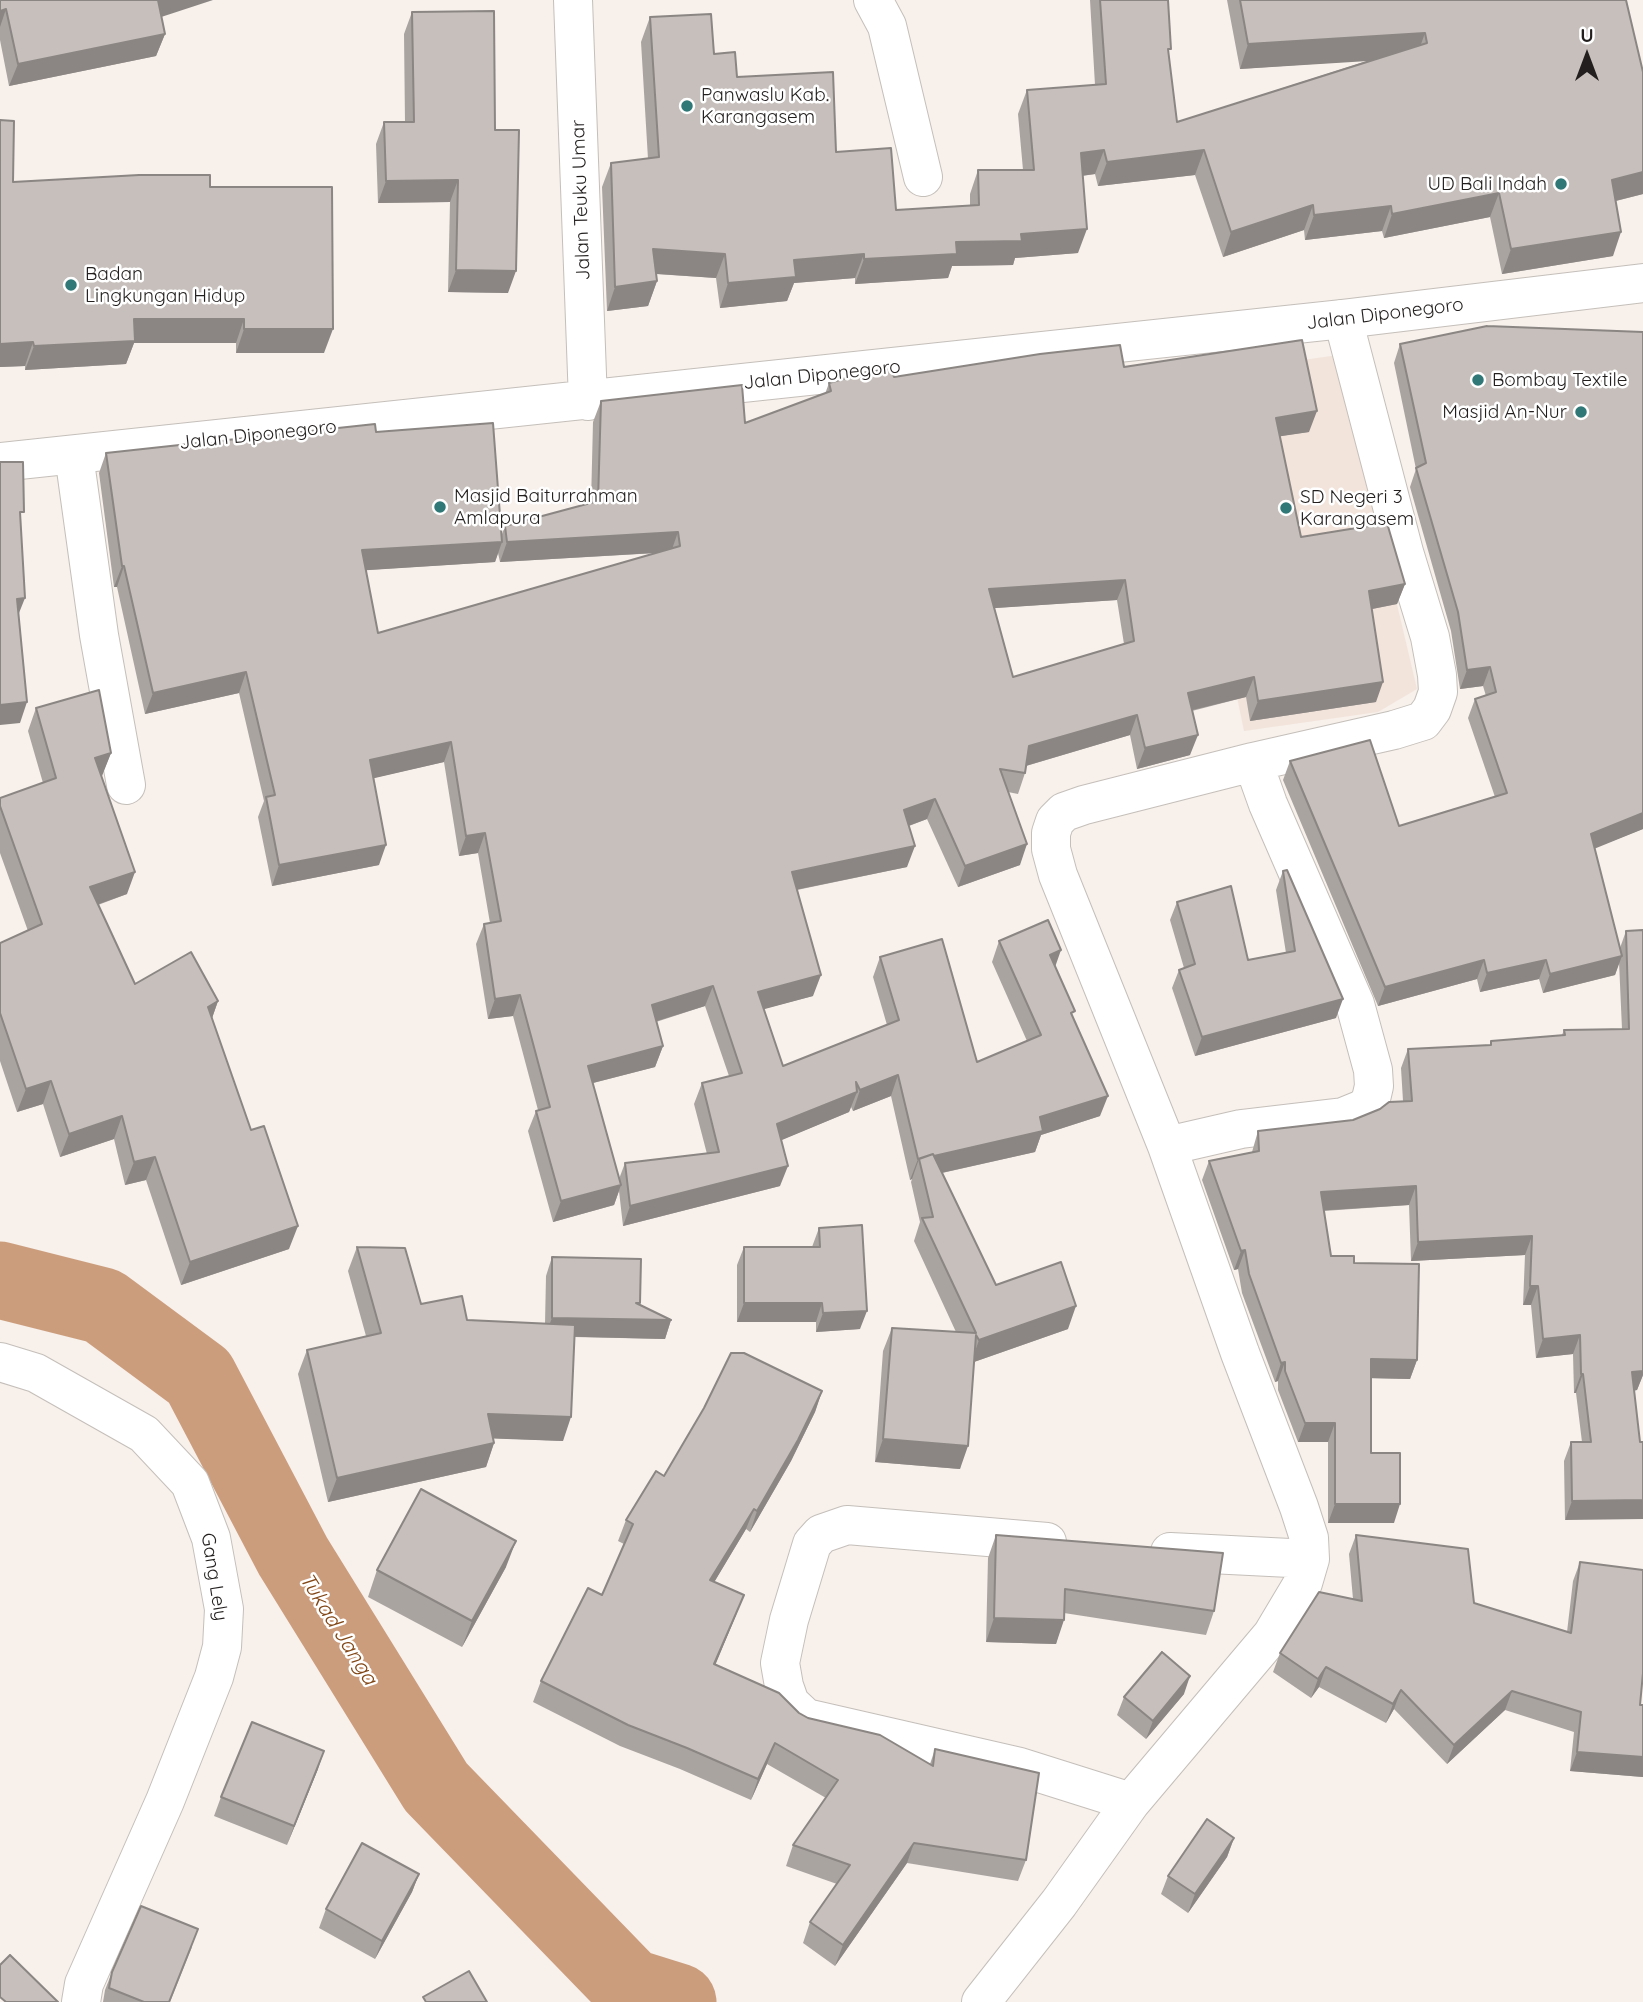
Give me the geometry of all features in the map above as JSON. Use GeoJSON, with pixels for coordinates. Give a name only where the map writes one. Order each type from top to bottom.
{"type":"FeatureCollection","features":[{"type":"Feature","properties":{"kind":"street","name":"Jalan Teuku Umar"},"geometry":{"type":"LineString","coordinates":[[573,0],[588,401]]}},
{"type":"Feature","properties":{"kind":"street"},"geometry":{"type":"LineString","coordinates":[[873,0],[887,26],[923,177]]}},
{"type":"Feature","properties":{"kind":"street","name":"Jalan Diponegoro"},"geometry":{"type":"LineString","coordinates":[[0,462],[1343,319],[1643,283]]}},
{"type":"Feature","properties":{"kind":"street"},"geometry":{"type":"LineString","coordinates":[[981,2002],[1059,1903],[1131,1802],[1272,1634],[1303,1583],[1310,1559],[1309,1538],[1299,1507],[1240,1353],[1167,1146],[1058,875],[1051,849],[1051,833],[1055,821],[1064,812],[1084,805],[1394,730],[1423,721],[1435,703],[1438,692],[1437,674],[1430,637],[1404,552],[1343,319]]}},
{"type":"Feature","properties":{"kind":"street"},"geometry":{"type":"LineString","coordinates":[[74,454],[99,635],[126,785]]}},
{"type":"Feature","properties":{"kind":"street"},"geometry":{"type":"LineString","coordinates":[[1167,1146],[1241,1129],[1343,1116],[1364,1108],[1371,1099],[1374,1086],[1373,1070],[1355,1004],[1268,804],[1253,762]]}},
{"type":"Feature","properties":{"kind":"street","name":"Gang Lely"},"geometry":{"type":"LineString","coordinates":[[0,1362],[36,1373],[144,1434],[190,1483],[211,1538],[223,1609],[222,1647],[214,1677],[165,1801],[84,1984],[81,2002]]}},
{"type":"Feature","properties":{"kind":"street"},"geometry":{"type":"LineString","coordinates":[[1083,1545],[847,1525],[821,1534],[812,1544],[789,1620],[780,1663],[784,1686],[790,1703],[806,1718],[1020,1767],[1131,1802]]}},
{"type":"Feature","properties":{"kind":"street"},"geometry":{"type":"LineString","coordinates":[[1137,1549],[1310,1559]]}},
{"type":"Feature","properties":{"kind":"shaded area","name":"SD Negeri 3 Karangasem"},"geometry":{"type":"Polygon","coordinates":[[[1338,355],[1417,689],[1378,712],[1244,731],[1172,379],[1338,355]]]}},
{"type":"Feature","properties":{"kind":"building"},"geometry":{"type":"Polygon","coordinates":[[[0,0],[158,0],[165,34],[18,64],[6,9],[0,11],[0,0]]]}},
{"type":"Feature","properties":{"kind":"building"},"geometry":{"type":"Polygon","coordinates":[[[1100,0],[1168,0],[1171,49],[1168,49],[1177,122],[1427,43],[1425,33],[1248,44],[1240,0],[1626,0],[1643,72],[1643,172],[1612,180],[1621,232],[1511,249],[1499,193],[1392,214],[1391,206],[1314,215],[1313,205],[1231,232],[1204,150],[1107,162],[1104,150],[1081,153],[1087,229],[1021,234],[1022,241],[956,242],[957,254],[864,259],[864,254],[794,260],[796,277],[728,283],[725,254],[653,249],[657,281],[615,287],[611,163],[659,157],[650,17],[711,14],[714,54],[735,52],[737,77],[833,72],[836,152],[891,148],[896,210],[979,205],[978,170],[1034,170],[1027,90],[1106,84],[1100,0]]]}},
{"type":"Feature","properties":{"kind":"building"},"geometry":{"type":"Polygon","coordinates":[[[494,11],[495,130],[519,130],[516,271],[456,270],[458,180],[386,181],[384,122],[414,122],[412,12],[494,11]]]}},
{"type":"Feature","properties":{"kind":"building"},"geometry":{"type":"Polygon","coordinates":[[[0,120],[14,121],[13,182],[139,175],[210,175],[210,187],[332,187],[333,329],[244,329],[244,319],[134,319],[135,341],[34,346],[33,342],[0,344],[0,120]]]}},
{"type":"Feature","properties":{"kind":"building"},"geometry":{"type":"Polygon","coordinates":[[[1487,326],[1643,332],[1643,813],[1591,834],[1622,956],[1550,974],[1546,960],[1487,973],[1484,960],[1385,987],[1290,761],[1370,740],[1399,826],[1507,793],[1475,699],[1496,692],[1490,667],[1467,670],[1458,612],[1416,468],[1426,463],[1400,344],[1487,326]]]}},
{"type":"Feature","properties":{"kind":"building"},"geometry":{"type":"Polygon","coordinates":[[[1302,340],[1317,411],[1276,418],[1301,537],[1387,523],[1405,584],[1369,591],[1383,682],[1258,701],[1254,677],[1188,693],[1198,735],[1145,748],[1137,715],[1029,746],[1025,773],[1000,769],[1027,844],[965,866],[935,799],[904,810],[915,846],[792,872],[821,975],[758,992],[783,1066],[899,1020],[880,957],[942,939],[977,1062],[1041,1035],[999,941],[1048,920],[1061,950],[1050,955],[1075,1011],[1071,1013],[1108,1096],[1040,1117],[1043,1131],[918,1159],[898,1075],[860,1090],[856,1082],[857,1092],[777,1124],[788,1166],[630,1206],[625,1163],[719,1152],[702,1083],[742,1073],[713,986],[652,1005],[663,1046],[588,1066],[621,1185],[561,1201],[536,1111],[550,1107],[520,995],[495,999],[484,924],[501,921],[485,833],[466,836],[451,742],[370,760],[386,845],[279,865],[266,797],[275,795],[246,672],[153,693],[122,566],[106,453],[198,443],[198,446],[227,440],[375,424],[376,432],[493,423],[502,542],[362,550],[378,633],[680,546],[678,532],[507,542],[505,526],[598,501],[601,401],[742,385],[745,423],[831,391],[829,383],[867,372],[891,369],[894,377],[1040,354],[1120,345],[1124,367],[1302,340]],[[1125,580],[989,589],[1013,677],[1134,641],[1125,580]]]}},
{"type":"Feature","properties":{"kind":"building"},"geometry":{"type":"Polygon","coordinates":[[[0,462],[23,462],[24,512],[20,512],[25,598],[17,599],[27,702],[0,705],[0,462]]]}},
{"type":"Feature","properties":{"kind":"building"},"geometry":{"type":"Polygon","coordinates":[[[99,690],[111,753],[95,758],[135,872],[90,887],[135,984],[191,952],[218,1001],[208,1007],[251,1130],[264,1126],[298,1226],[190,1262],[155,1157],[134,1162],[122,1116],[69,1134],[51,1081],[26,1089],[0,1013],[0,943],[42,924],[0,806],[0,798],[56,778],[36,708],[99,690]]]}},
{"type":"Feature","properties":{"kind":"building"},"geometry":{"type":"Polygon","coordinates":[[[1287,870],[1343,999],[1202,1037],[1179,970],[1195,964],[1177,902],[1231,886],[1248,960],[1295,951],[1283,871],[1287,870]]]}},
{"type":"Feature","properties":{"kind":"building"},"geometry":{"type":"Polygon","coordinates":[[[1643,930],[1643,1371],[1632,1372],[1640,1442],[1643,1442],[1643,1500],[1572,1501],[1571,1442],[1591,1442],[1581,1374],[1580,1335],[1543,1339],[1538,1286],[1530,1286],[1532,1236],[1418,1242],[1416,1186],[1321,1192],[1331,1256],[1354,1256],[1354,1263],[1419,1264],[1417,1360],[1371,1359],[1371,1453],[1400,1453],[1400,1504],[1335,1504],[1335,1423],[1305,1423],[1285,1371],[1285,1362],[1281,1363],[1249,1274],[1245,1250],[1241,1251],[1209,1161],[1259,1151],[1258,1131],[1353,1120],[1380,1109],[1389,1102],[1412,1101],[1408,1049],[1491,1045],[1491,1041],[1565,1035],[1564,1030],[1629,1029],[1626,931],[1643,930]]]}},
{"type":"Feature","properties":{"kind":"building"},"geometry":{"type":"Polygon","coordinates":[[[933,1154],[996,1285],[1061,1262],[1076,1306],[979,1340],[976,1335],[968,1446],[883,1439],[892,1328],[976,1333],[922,1218],[933,1217],[919,1159],[933,1154]]]}},
{"type":"Feature","properties":{"kind":"building"},"geometry":{"type":"Polygon","coordinates":[[[862,1225],[867,1311],[823,1313],[822,1303],[744,1303],[744,1247],[820,1247],[819,1228],[862,1225]]]}},
{"type":"Feature","properties":{"kind":"building"},"geometry":{"type":"Polygon","coordinates":[[[357,1247],[405,1248],[421,1304],[462,1296],[467,1320],[575,1325],[571,1417],[488,1414],[494,1443],[337,1478],[307,1350],[381,1333],[357,1247]]]}},
{"type":"Feature","properties":{"kind":"building"},"geometry":{"type":"Polygon","coordinates":[[[552,1257],[641,1259],[640,1303],[636,1303],[671,1320],[552,1318],[552,1257]]]}},
{"type":"Feature","properties":{"kind":"building"},"geometry":{"type":"Polygon","coordinates":[[[731,1353],[744,1353],[822,1391],[798,1440],[757,1511],[754,1509],[710,1580],[744,1595],[714,1664],[779,1693],[808,1718],[880,1735],[933,1766],[935,1749],[1039,1773],[1026,1860],[914,1843],[843,1945],[810,1922],[850,1865],[793,1845],[838,1780],[775,1743],[758,1779],[628,1725],[541,1681],[588,1588],[602,1595],[633,1524],[626,1520],[656,1471],[664,1476],[704,1408],[731,1353]]]}},
{"type":"Feature","properties":{"kind":"building"},"geometry":{"type":"Polygon","coordinates":[[[421,1489],[516,1541],[472,1621],[377,1570],[421,1489]]]}},
{"type":"Feature","properties":{"kind":"building"},"geometry":{"type":"Polygon","coordinates":[[[996,1535],[1223,1553],[1214,1611],[1065,1589],[1064,1620],[994,1618],[996,1535]]]}},
{"type":"Feature","properties":{"kind":"building"},"geometry":{"type":"Polygon","coordinates":[[[1356,1535],[1468,1549],[1474,1603],[1571,1633],[1580,1562],[1643,1570],[1643,1673],[1640,1705],[1643,1705],[1643,1757],[1577,1752],[1581,1712],[1512,1691],[1454,1745],[1401,1690],[1393,1704],[1326,1667],[1318,1679],[1280,1653],[1319,1592],[1362,1601],[1356,1535]]]}},
{"type":"Feature","properties":{"kind":"building"},"geometry":{"type":"Polygon","coordinates":[[[1162,1652],[1190,1676],[1153,1721],[1124,1697],[1162,1652]]]}},
{"type":"Feature","properties":{"kind":"building"},"geometry":{"type":"Polygon","coordinates":[[[252,1722],[324,1751],[294,1826],[221,1797],[252,1722]]]}},
{"type":"Feature","properties":{"kind":"building"},"geometry":{"type":"Polygon","coordinates":[[[1207,1819],[1234,1838],[1195,1894],[1168,1876],[1207,1819]]]}},
{"type":"Feature","properties":{"kind":"building"},"geometry":{"type":"Polygon","coordinates":[[[362,1843],[419,1874],[382,1941],[326,1909],[362,1843]]]}},
{"type":"Feature","properties":{"kind":"building"},"geometry":{"type":"Polygon","coordinates":[[[141,1906],[198,1929],[169,2002],[144,2002],[109,1988],[112,1972],[141,1906]]]}},
{"type":"Feature","properties":{"kind":"building"},"geometry":{"type":"Polygon","coordinates":[[[10,1955],[58,2002],[6,2002],[0,1997],[0,1965],[10,1955]]]}},
{"type":"Feature","properties":{"kind":"building"},"geometry":{"type":"Polygon","coordinates":[[[469,1971],[487,2002],[426,2002],[423,1997],[469,1971]]]}},
{"type":"Feature","properties":{"kind":"waterway","name":"Tukad Janga"},"geometry":{"type":"LineString","coordinates":[[0,1280],[103,1306],[199,1377],[293,1556],[436,1787],[630,1987],[678,2002]]}},
{"type":"Feature","properties":{"kind":"place","name":"Panwaslu Kab. Karangasem"},"geometry":{"type":"Point","coordinates":[687,106]}},
{"type":"Feature","properties":{"kind":"place","name":"UD Bali Indah"},"geometry":{"type":"Point","coordinates":[1561,184]}},
{"type":"Feature","properties":{"kind":"place","name":"Badan Lingkungan Hidup"},"geometry":{"type":"Point","coordinates":[71,285]}},
{"type":"Feature","properties":{"kind":"place","name":"Bombay Textile"},"geometry":{"type":"Point","coordinates":[1478,380]}},
{"type":"Feature","properties":{"kind":"place","name":"Masjid An-Nur"},"geometry":{"type":"Point","coordinates":[1581,412]}},
{"type":"Feature","properties":{"kind":"place","name":"Masjid Baiturrahman Amlapura"},"geometry":{"type":"Point","coordinates":[440,507]}},
{"type":"Feature","properties":{"kind":"place","name":"SD Negeri 3 Karangasem"},"geometry":{"type":"Point","coordinates":[1286,508]}}]}
